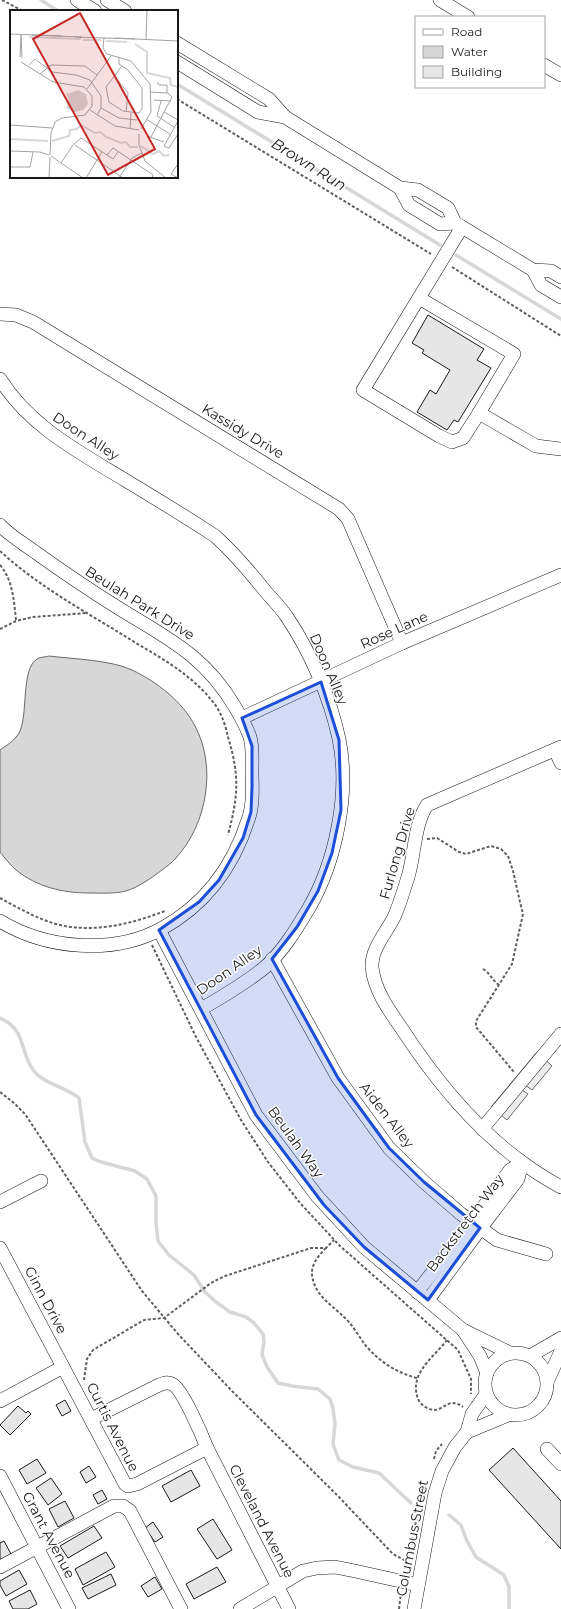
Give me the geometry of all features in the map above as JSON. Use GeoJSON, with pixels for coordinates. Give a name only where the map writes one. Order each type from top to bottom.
{"type":"FeatureCollection","features":[{"type":"Feature","properties":{"kind":"street"},"geometry":{"type":"LineString","coordinates":[[77,0],[92,10]]}},
{"type":"Feature","properties":{"kind":"street"},"geometry":{"type":"LineString","coordinates":[[108,0],[123,10]]}},
{"type":"Feature","properties":{"kind":"street"},"geometry":{"type":"LineString","coordinates":[[440,0],[466,16]]}},
{"type":"Feature","properties":{"kind":"street"},"geometry":{"type":"LineString","coordinates":[[178,44],[269,99],[285,117],[400,188],[418,190],[442,204],[448,208],[459,225],[533,270],[550,271],[561,277]]}},
{"type":"Feature","properties":{"kind":"street"},"geometry":{"type":"LineString","coordinates":[[178,63],[258,112],[285,117]]}},
{"type":"Feature","properties":{"kind":"street"},"geometry":{"type":"LineString","coordinates":[[545,66],[561,75]]}},
{"type":"Feature","properties":{"kind":"street"},"geometry":{"type":"LineString","coordinates":[[400,188],[409,205],[440,224],[459,225]]}},
{"type":"Feature","properties":{"kind":"street"},"geometry":{"type":"LineString","coordinates":[[419,298],[514,354],[463,438],[452,442],[363,390],[442,260],[459,225]]}},
{"type":"Feature","properties":{"kind":"street"},"geometry":{"type":"LineString","coordinates":[[533,270],[541,285],[561,297]]}},
{"type":"Feature","properties":{"kind":"street","name":"Kassidy Drive"},"geometry":{"type":"LineString","coordinates":[[0,314],[16,315],[33,322],[339,509],[348,519],[402,643]]}},
{"type":"Feature","properties":{"kind":"street","name":"Doon Alley"},"geometry":{"type":"LineString","coordinates":[[0,380],[10,396],[38,424],[89,458],[216,536],[233,552],[287,617],[310,657],[321,682],[339,740],[342,776],[341,810],[332,853],[318,891],[297,927],[264,968],[223,997],[200,1009]]}},
{"type":"Feature","properties":{"kind":"street"},"geometry":{"type":"LineString","coordinates":[[479,413],[536,446],[561,449]]}},
{"type":"Feature","properties":{"kind":"street","name":"Beulah Park Drive"},"geometry":{"type":"LineString","coordinates":[[0,525],[72,579],[175,642],[192,655],[225,690],[242,718],[252,746],[251,812],[243,838],[233,859],[219,880],[199,902],[175,921],[146,935],[121,943],[99,946],[42,940],[0,921]]}},
{"type":"Feature","properties":{"kind":"street","name":"Rose Lane"},"geometry":{"type":"LineString","coordinates":[[242,718],[402,643],[561,575]]}},
{"type":"Feature","properties":{"kind":"street"},"geometry":{"type":"LineString","coordinates":[[558,748],[561,763]]}},
{"type":"Feature","properties":{"kind":"street","name":"Furlong Drive"},"geometry":{"type":"LineString","coordinates":[[522,1163],[482,1129],[455,1100],[414,1048],[384,1002],[375,980],[372,966],[374,954],[395,915],[411,867],[418,825],[427,805],[558,748]]}},
{"type":"Feature","properties":{"kind":"street","name":"Beulah Way"},"geometry":{"type":"LineString","coordinates":[[159,930],[256,1115],[317,1196],[364,1247],[463,1330],[510,1353]]}},
{"type":"Feature","properties":{"kind":"street","name":"Aiden Alley"},"geometry":{"type":"LineString","coordinates":[[272,959],[338,1078],[389,1148],[424,1182],[476,1225],[497,1240],[546,1254]]}},
{"type":"Feature","properties":{"kind":"street"},"geometry":{"type":"LineString","coordinates":[[482,1129],[561,1034]]}},
{"type":"Feature","properties":{"kind":"street"},"geometry":{"type":"LineString","coordinates":[[522,1163],[561,1187]]}},
{"type":"Feature","properties":{"kind":"street","name":"Backstretch Way"},"geometry":{"type":"LineString","coordinates":[[428,1300],[510,1170],[522,1163]]}},
{"type":"Feature","properties":{"kind":"street"},"geometry":{"type":"LineString","coordinates":[[0,1202],[41,1181]]}},
{"type":"Feature","properties":{"kind":"street","name":"Backstretch Way"},"geometry":{"type":"LineString","coordinates":[[417,1292],[476,1225]]}},
{"type":"Feature","properties":{"kind":"street","name":"Ginn Drive"},"geometry":{"type":"LineString","coordinates":[[0,1248],[63,1366]]}},
{"type":"Feature","properties":{"kind":"street","name":"Beulah Way"},"geometry":{"type":"LineString","coordinates":[[463,1330],[480,1356],[487,1373]]}},
{"type":"Feature","properties":{"kind":"street"},"geometry":{"type":"LineString","coordinates":[[530,1356],[561,1338]]}},
{"type":"Feature","properties":{"kind":"street","name":"Columbus Street"},"geometry":{"type":"LineString","coordinates":[[467,1432],[508,1415],[523,1415],[537,1408],[544,1400],[548,1380],[561,1351]]}},
{"type":"Feature","properties":{"kind":"street"},"geometry":{"type":"LineString","coordinates":[[508,1415],[498,1410],[491,1403],[486,1394],[485,1383],[487,1373],[492,1364],[500,1357],[510,1353],[520,1353],[530,1356],[539,1362],[545,1370],[548,1380]]}},
{"type":"Feature","properties":{"kind":"street"},"geometry":{"type":"LineString","coordinates":[[0,1401],[63,1366]]}},
{"type":"Feature","properties":{"kind":"street","name":"Curtis Avenue"},"geometry":{"type":"LineString","coordinates":[[63,1366],[124,1484],[128,1486],[137,1484],[207,1448]]}},
{"type":"Feature","properties":{"kind":"street","name":"Cleveland Avenue"},"geometry":{"type":"LineString","coordinates":[[91,1419],[166,1382],[174,1384],[180,1391],[202,1434],[207,1448],[290,1609]]}},
{"type":"Feature","properties":{"kind":"street","name":"Columbus Street"},"geometry":{"type":"LineString","coordinates":[[414,1609],[435,1493],[442,1471],[455,1447],[467,1432],[472,1414],[486,1394]]}},
{"type":"Feature","properties":{"kind":"street"},"geometry":{"type":"LineString","coordinates":[[547,1449],[561,1464]]}},
{"type":"Feature","properties":{"kind":"street","name":"Grant Avenue"},"geometry":{"type":"LineString","coordinates":[[0,1476],[70,1609]]}},
{"type":"Feature","properties":{"kind":"street"},"geometry":{"type":"LineString","coordinates":[[123,1506],[128,1486]]}},
{"type":"Feature","properties":{"kind":"street"},"geometry":{"type":"LineString","coordinates":[[0,1567],[114,1506],[123,1506],[130,1511],[181,1609]]}},
{"type":"Feature","properties":{"kind":"street"},"geometry":{"type":"LineString","coordinates":[[240,1609],[303,1571],[317,1568],[342,1568],[418,1585]]}},
{"type":"Feature","properties":{"kind":"path"},"geometry":{"type":"LineString","coordinates":[[2,0],[20,10]]}},
{"type":"Feature","properties":{"kind":"path"},"geometry":{"type":"LineString","coordinates":[[178,100],[442,260],[561,336]]}},
{"type":"Feature","properties":{"kind":"path"},"geometry":{"type":"LineString","coordinates":[[0,552],[58,595],[179,669],[216,707],[227,731],[235,761],[237,787],[234,813],[227,839]]}},
{"type":"Feature","properties":{"kind":"path"},"geometry":{"type":"LineString","coordinates":[[0,565],[4,570],[14,596],[16,621]]}},
{"type":"Feature","properties":{"kind":"path"},"geometry":{"type":"LineString","coordinates":[[0,629],[16,621],[40,616],[87,612]]}},
{"type":"Feature","properties":{"kind":"path"},"geometry":{"type":"LineString","coordinates":[[416,841],[437,838],[459,852],[466,854],[491,846],[497,846],[508,856],[513,871],[522,914],[512,964],[476,1021],[476,1027],[523,1081]]}},
{"type":"Feature","properties":{"kind":"path"},"geometry":{"type":"LineString","coordinates":[[0,898],[20,909],[50,922],[72,927],[105,927],[133,922],[169,910]]}},
{"type":"Feature","properties":{"kind":"path"},"geometry":{"type":"LineString","coordinates":[[146,935],[196,1037],[241,1120],[268,1162],[300,1203],[334,1240],[386,1288],[428,1322],[458,1350],[471,1379],[471,1397]]}},
{"type":"Feature","properties":{"kind":"path"},"geometry":{"type":"LineString","coordinates":[[483,969],[489,973],[494,982],[499,985]]}},
{"type":"Feature","properties":{"kind":"path"},"geometry":{"type":"LineString","coordinates":[[0,1092],[14,1103],[24,1114],[142,1291],[164,1318],[232,1391],[337,1495],[393,1554],[406,1560]]}},
{"type":"Feature","properties":{"kind":"path"},"geometry":{"type":"LineString","coordinates":[[334,1240],[317,1258],[312,1268],[313,1280],[320,1295],[345,1317],[367,1347],[380,1359],[402,1374],[417,1378]]}},
{"type":"Feature","properties":{"kind":"path"},"geometry":{"type":"LineString","coordinates":[[76,1390],[83,1383],[87,1359],[93,1350],[144,1320],[164,1318],[211,1283],[225,1276],[311,1248],[326,1248]]}},
{"type":"Feature","properties":{"kind":"path"},"geometry":{"type":"LineString","coordinates":[[447,1340],[437,1353],[420,1370],[417,1378],[417,1395],[420,1403],[431,1410],[437,1410],[447,1404],[453,1403],[466,1409]]}},
{"type":"Feature","properties":{"kind":"path"},"geometry":{"type":"LineString","coordinates":[[431,1466],[436,1451],[445,1440]]}},
{"type":"Feature","properties":{"kind":"path"},"geometry":{"type":"LineString","coordinates":[[399,1609],[406,1560],[419,1509]]}},
{"type":"Feature","properties":{"kind":"highlighted area"},"geometry":{"type":"Polygon","coordinates":[[[321,682],[339,740],[341,810],[332,853],[318,891],[297,927],[272,959],[338,1078],[389,1148],[424,1182],[480,1228],[428,1300],[364,1247],[324,1205],[256,1115],[159,930],[199,902],[219,880],[243,838],[251,812],[252,746],[242,718],[321,682]]]}},
{"type":"Feature","properties":{"kind":"shaded area"},"geometry":{"type":"Polygon","coordinates":[[[537,1052],[552,1066],[532,1090],[525,1085],[522,1090],[528,1094],[507,1120],[491,1107],[537,1052]]]}},
{"type":"Feature","properties":{"kind":"water"},"geometry":{"type":"Polygon","coordinates":[[[49,656],[92,660],[114,664],[132,670],[151,680],[176,700],[183,708],[190,717],[202,742],[206,759],[207,777],[205,795],[195,829],[187,844],[173,861],[145,882],[126,891],[117,893],[79,893],[41,885],[24,876],[14,868],[0,852],[0,750],[14,740],[20,731],[24,714],[27,681],[32,664],[38,658],[49,656]]]}},
{"type":"Feature","properties":{"kind":"building"},"geometry":{"type":"Polygon","coordinates":[[[428,315],[484,349],[477,360],[491,368],[458,422],[454,420],[447,430],[417,412],[430,390],[436,394],[450,370],[422,353],[424,350],[412,343],[428,315]]]}},
{"type":"Feature","properties":{"kind":"building"},"geometry":{"type":"Polygon","coordinates":[[[65,1400],[71,1411],[62,1416],[56,1405],[65,1400]]]}},
{"type":"Feature","properties":{"kind":"building"},"geometry":{"type":"Polygon","coordinates":[[[18,1406],[26,1413],[28,1411],[31,1414],[10,1435],[0,1425],[18,1406]]]}},
{"type":"Feature","properties":{"kind":"building"},"geometry":{"type":"Polygon","coordinates":[[[513,1448],[561,1501],[561,1549],[489,1470],[513,1448]]]}},
{"type":"Feature","properties":{"kind":"building"},"geometry":{"type":"Polygon","coordinates":[[[37,1459],[46,1473],[27,1484],[19,1470],[37,1459]]]}},
{"type":"Feature","properties":{"kind":"building"},"geometry":{"type":"Polygon","coordinates":[[[89,1466],[96,1477],[86,1483],[80,1472],[89,1466]]]}},
{"type":"Feature","properties":{"kind":"building"},"geometry":{"type":"Polygon","coordinates":[[[191,1470],[200,1486],[171,1502],[162,1486],[191,1470]]]}},
{"type":"Feature","properties":{"kind":"building"},"geometry":{"type":"Polygon","coordinates":[[[51,1478],[62,1494],[48,1505],[36,1488],[51,1478]]]}},
{"type":"Feature","properties":{"kind":"building"},"geometry":{"type":"Polygon","coordinates":[[[102,1490],[107,1499],[98,1504],[93,1495],[102,1490]]]}},
{"type":"Feature","properties":{"kind":"building"},"geometry":{"type":"Polygon","coordinates":[[[65,1501],[74,1518],[58,1527],[49,1509],[65,1501]]]}},
{"type":"Feature","properties":{"kind":"building"},"geometry":{"type":"Polygon","coordinates":[[[213,1519],[232,1550],[217,1559],[197,1529],[213,1519]]]}},
{"type":"Feature","properties":{"kind":"building"},"geometry":{"type":"Polygon","coordinates":[[[153,1522],[163,1537],[155,1542],[145,1528],[153,1522]]]}},
{"type":"Feature","properties":{"kind":"building"},"geometry":{"type":"Polygon","coordinates":[[[94,1526],[102,1538],[68,1558],[60,1546],[94,1526]]]}},
{"type":"Feature","properties":{"kind":"building"},"geometry":{"type":"Polygon","coordinates":[[[4,1541],[11,1554],[0,1561],[0,1543],[4,1541]]]}},
{"type":"Feature","properties":{"kind":"building"},"geometry":{"type":"Polygon","coordinates":[[[106,1552],[115,1567],[83,1585],[75,1569],[106,1552]]]}},
{"type":"Feature","properties":{"kind":"building"},"geometry":{"type":"Polygon","coordinates":[[[217,1567],[226,1582],[194,1599],[186,1584],[217,1567]]]}},
{"type":"Feature","properties":{"kind":"building"},"geometry":{"type":"Polygon","coordinates":[[[19,1570],[27,1584],[6,1596],[0,1585],[0,1581],[19,1570]]]}},
{"type":"Feature","properties":{"kind":"building"},"geometry":{"type":"Polygon","coordinates":[[[111,1574],[116,1585],[88,1599],[82,1588],[111,1574]]]}},
{"type":"Feature","properties":{"kind":"building"},"geometry":{"type":"Polygon","coordinates":[[[155,1577],[162,1589],[148,1597],[141,1586],[155,1577]]]}},
{"type":"Feature","properties":{"kind":"building"},"geometry":{"type":"Polygon","coordinates":[[[30,1590],[37,1604],[28,1609],[13,1609],[9,1601],[30,1590]]]}},
{"type":"Feature","properties":{"kind":"waterway","name":"Brown Run"},"geometry":{"type":"LineString","coordinates":[[41,0],[56,10]]}},
{"type":"Feature","properties":{"kind":"waterway","name":"Brown Run"},"geometry":{"type":"LineString","coordinates":[[178,85],[440,245]]}},
{"type":"Feature","properties":{"kind":"waterway","name":"Brown Run"},"geometry":{"type":"LineString","coordinates":[[456,255],[561,319]]}},
{"type":"Feature","properties":{"kind":"waterway"},"geometry":{"type":"LineString","coordinates":[[0,1018],[15,1028],[22,1042],[29,1064],[34,1071],[43,1079],[74,1094],[79,1098],[85,1142],[92,1158],[101,1162],[135,1171],[147,1179],[156,1196],[158,1241],[169,1255],[194,1275],[205,1292],[216,1302],[230,1312],[246,1317],[254,1323],[263,1334],[264,1342],[262,1354],[267,1367],[278,1383],[318,1389],[330,1399],[335,1424],[333,1444],[339,1460],[353,1467],[379,1473],[411,1503]]}},
{"type":"Feature","properties":{"kind":"waterway"},"geometry":{"type":"LineString","coordinates":[[449,1515],[461,1525],[467,1541],[476,1557],[504,1575],[509,1587],[509,1609]]}}]}
